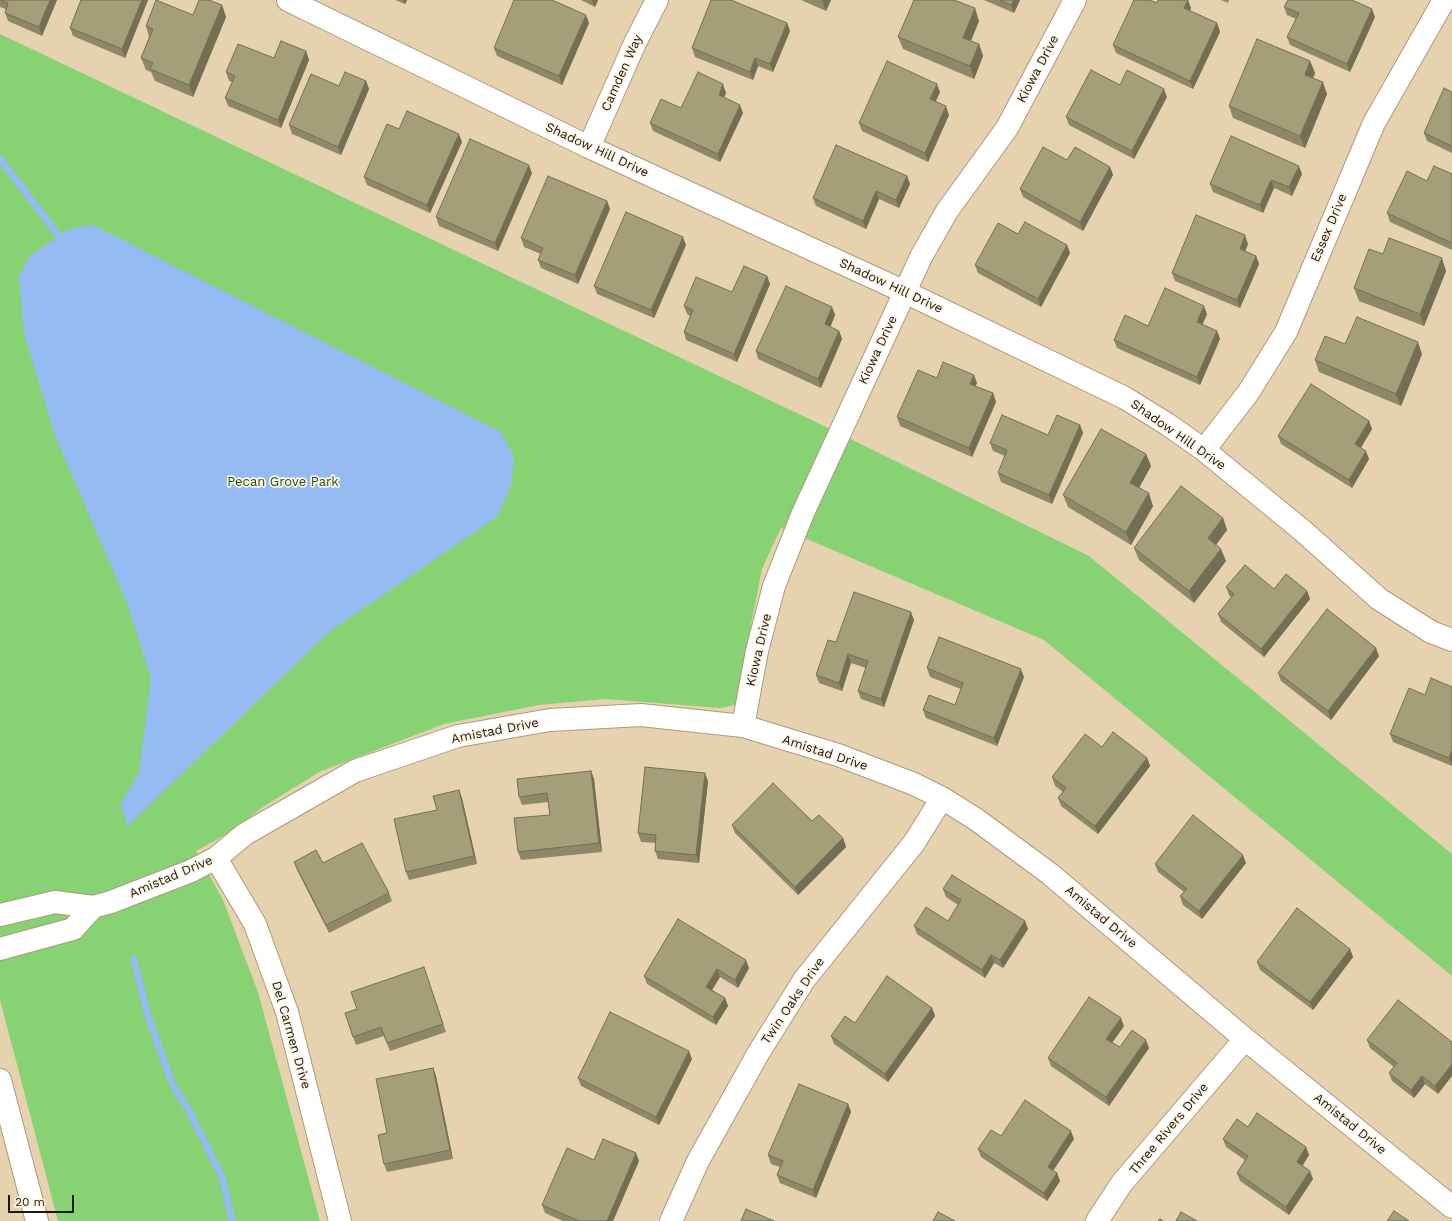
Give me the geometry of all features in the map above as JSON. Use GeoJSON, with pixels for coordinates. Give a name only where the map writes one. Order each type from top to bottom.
{"type":"FeatureCollection","features":[{"type":"Feature","properties":{"kind":"street","name":"Shadow Hill Drive"},"geometry":{"type":"LineString","coordinates":[[288,0],[589,147],[905,292],[1125,398],[1167,424],[1204,450],[1303,531],[1379,599],[1431,632],[1452,640]]}},
{"type":"Feature","properties":{"kind":"street","name":"Camden Way"},"geometry":{"type":"LineString","coordinates":[[589,147],[635,44],[657,0]]}},
{"type":"Feature","properties":{"kind":"street","name":"Kiowa Drive"},"geometry":{"type":"LineString","coordinates":[[743,726],[757,651],[774,586],[803,513],[921,257],[947,211],[1007,128],[1074,0]]}},
{"type":"Feature","properties":{"kind":"street","name":"Essex Drive"},"geometry":{"type":"LineString","coordinates":[[1204,450],[1248,393],[1286,332],[1374,123],[1444,0]]}},
{"type":"Feature","properties":{"kind":"street","name":"Amistad Drive"},"geometry":{"type":"LineString","coordinates":[[0,915],[55,902],[93,907],[111,902],[191,871],[216,858],[246,834],[355,771],[458,736],[550,720],[641,715],[743,726],[838,755],[914,784],[942,798],[977,820],[1050,874],[1244,1039],[1452,1207]]}},
{"type":"Feature","properties":{"kind":"street","name":"Twin Oaks Drive"},"geometry":{"type":"LineString","coordinates":[[671,1221],[698,1161],[759,1052],[804,980],[914,843],[942,798]]}},
{"type":"Feature","properties":{"kind":"street","name":"Del Carmen Drive"},"geometry":{"type":"LineString","coordinates":[[216,858],[255,924],[287,1012],[340,1221]]}},
{"type":"Feature","properties":{"kind":"street"},"geometry":{"type":"LineString","coordinates":[[0,949],[73,930],[93,907]]}},
{"type":"Feature","properties":{"kind":"street","name":"Three Rivers Drive"},"geometry":{"type":"LineString","coordinates":[[1097,1221],[1122,1183],[1244,1039]]}},
{"type":"Feature","properties":{"kind":"street"},"geometry":{"type":"LineString","coordinates":[[0,1080],[37,1221]]}},
{"type":"Feature","properties":{"kind":"green space","name":"Pecan Grove Park"},"geometry":{"type":"Polygon","coordinates":[[[0,34],[822,425],[1089,556],[1452,854],[1452,976],[1044,640],[781,528],[762,569],[735,705],[721,708],[605,699],[539,705],[444,724],[319,772],[266,805],[225,835],[196,851],[223,900],[258,992],[320,1221],[58,1221],[0,1000],[0,34]]]}},
{"type":"Feature","properties":{"kind":"water"},"geometry":{"type":"Polygon","coordinates":[[[93,225],[501,432],[514,457],[511,486],[497,517],[329,632],[128,826],[120,805],[139,773],[151,678],[127,603],[55,436],[24,333],[19,277],[29,257],[69,229],[93,225]]]}},
{"type":"Feature","properties":{"kind":"building"},"geometry":{"type":"Polygon","coordinates":[[[1,0],[50,0],[39,27],[5,13],[8,3],[1,0]]]}},
{"type":"Feature","properties":{"kind":"building"},"geometry":{"type":"Polygon","coordinates":[[[81,0],[142,0],[122,49],[70,28],[81,0]]]}},
{"type":"Feature","properties":{"kind":"building"},"geometry":{"type":"Polygon","coordinates":[[[156,0],[193,15],[199,0],[209,0],[222,5],[189,85],[150,69],[153,63],[141,58],[153,29],[146,26],[156,0]]]}},
{"type":"Feature","properties":{"kind":"building"},"geometry":{"type":"Polygon","coordinates":[[[514,0],[552,0],[586,15],[559,76],[494,48],[514,0]]]}},
{"type":"Feature","properties":{"kind":"building"},"geometry":{"type":"Polygon","coordinates":[[[711,0],[731,0],[787,23],[770,64],[755,58],[750,72],[692,48],[711,0]]]}},
{"type":"Feature","properties":{"kind":"building"},"geometry":{"type":"Polygon","coordinates":[[[914,0],[954,0],[975,8],[963,38],[979,44],[970,66],[898,37],[914,0]]]}},
{"type":"Feature","properties":{"kind":"building"},"geometry":{"type":"Polygon","coordinates":[[[1000,0],[1014,0],[1011,5],[1000,0]]]}},
{"type":"Feature","properties":{"kind":"building"},"geometry":{"type":"Polygon","coordinates":[[[1134,0],[1150,0],[1157,3],[1158,0],[1188,0],[1184,8],[1217,23],[1190,81],[1113,45],[1134,0]]]}},
{"type":"Feature","properties":{"kind":"building"},"geometry":{"type":"Polygon","coordinates":[[[1288,0],[1352,0],[1372,9],[1347,64],[1287,37],[1299,13],[1284,7],[1288,0]]]}},
{"type":"Feature","properties":{"kind":"building"},"geometry":{"type":"Polygon","coordinates":[[[1257,39],[1310,61],[1305,75],[1323,82],[1300,136],[1229,106],[1257,39]]]}},
{"type":"Feature","properties":{"kind":"building"},"geometry":{"type":"Polygon","coordinates":[[[281,41],[306,51],[278,120],[225,98],[235,76],[226,72],[238,44],[274,58],[281,41]]]}},
{"type":"Feature","properties":{"kind":"building"},"geometry":{"type":"Polygon","coordinates":[[[887,61],[937,84],[930,99],[946,106],[925,153],[859,123],[887,61]]]}},
{"type":"Feature","properties":{"kind":"building"},"geometry":{"type":"Polygon","coordinates":[[[1091,70],[1120,85],[1127,70],[1164,89],[1132,151],[1066,117],[1091,70]]]}},
{"type":"Feature","properties":{"kind":"building"},"geometry":{"type":"Polygon","coordinates":[[[345,72],[366,81],[338,147],[289,125],[311,74],[339,86],[345,72]]]}},
{"type":"Feature","properties":{"kind":"building"},"geometry":{"type":"Polygon","coordinates":[[[698,72],[723,84],[719,95],[740,105],[718,154],[650,123],[661,99],[681,108],[698,72]]]}},
{"type":"Feature","properties":{"kind":"building"},"geometry":{"type":"Polygon","coordinates":[[[1444,88],[1452,92],[1452,146],[1424,133],[1444,88]]]}},
{"type":"Feature","properties":{"kind":"building"},"geometry":{"type":"Polygon","coordinates":[[[407,111],[459,134],[427,205],[364,177],[387,124],[399,129],[407,111]]]}},
{"type":"Feature","properties":{"kind":"building"},"geometry":{"type":"Polygon","coordinates":[[[1231,136],[1299,166],[1289,187],[1271,180],[1260,205],[1210,184],[1231,136]]]}},
{"type":"Feature","properties":{"kind":"building"},"geometry":{"type":"Polygon","coordinates":[[[470,139],[529,165],[495,243],[436,217],[470,139]]]}},
{"type":"Feature","properties":{"kind":"building"},"geometry":{"type":"Polygon","coordinates":[[[836,145],[907,176],[896,200],[876,191],[863,221],[813,198],[836,145]]]}},
{"type":"Feature","properties":{"kind":"building"},"geometry":{"type":"Polygon","coordinates":[[[1043,147],[1067,160],[1075,147],[1110,167],[1080,222],[1020,189],[1043,147]]]}},
{"type":"Feature","properties":{"kind":"building"},"geometry":{"type":"Polygon","coordinates":[[[1434,166],[1452,174],[1452,243],[1387,213],[1407,171],[1427,181],[1434,166]]]}},
{"type":"Feature","properties":{"kind":"building"},"geometry":{"type":"Polygon","coordinates":[[[548,176],[607,201],[575,275],[538,260],[543,248],[521,238],[548,176]]]}},
{"type":"Feature","properties":{"kind":"building"},"geometry":{"type":"Polygon","coordinates":[[[626,212],[683,237],[651,310],[594,286],[626,212]]]}},
{"type":"Feature","properties":{"kind":"building"},"geometry":{"type":"Polygon","coordinates":[[[1196,215],[1245,235],[1240,249],[1256,256],[1237,300],[1172,273],[1196,215]]]}},
{"type":"Feature","properties":{"kind":"building"},"geometry":{"type":"Polygon","coordinates":[[[1025,222],[1067,245],[1038,299],[975,265],[998,223],[1018,234],[1025,222]]]}},
{"type":"Feature","properties":{"kind":"building"},"geometry":{"type":"Polygon","coordinates":[[[1389,238],[1442,258],[1420,314],[1354,288],[1369,249],[1383,254],[1389,238]]]}},
{"type":"Feature","properties":{"kind":"building"},"geometry":{"type":"Polygon","coordinates":[[[744,266],[767,276],[734,354],[684,332],[693,310],[684,306],[696,277],[732,292],[744,266]]]}},
{"type":"Feature","properties":{"kind":"building"},"geometry":{"type":"Polygon","coordinates":[[[786,286],[832,307],[825,324],[839,331],[818,379],[756,351],[786,286]]]}},
{"type":"Feature","properties":{"kind":"building"},"geometry":{"type":"Polygon","coordinates":[[[1165,288],[1204,306],[1197,322],[1217,331],[1197,377],[1114,340],[1125,315],[1148,326],[1165,288]]]}},
{"type":"Feature","properties":{"kind":"building"},"geometry":{"type":"Polygon","coordinates":[[[1357,317],[1418,342],[1396,394],[1315,360],[1325,336],[1345,344],[1357,317]]]}},
{"type":"Feature","properties":{"kind":"building"},"geometry":{"type":"Polygon","coordinates":[[[943,362],[974,375],[970,384],[993,393],[969,448],[897,417],[918,370],[937,378],[943,362]]]}},
{"type":"Feature","properties":{"kind":"building"},"geometry":{"type":"Polygon","coordinates":[[[1311,384],[1369,421],[1355,444],[1366,451],[1349,480],[1278,436],[1311,384]]]}},
{"type":"Feature","properties":{"kind":"building"},"geometry":{"type":"Polygon","coordinates":[[[1002,415],[1048,435],[1057,415],[1080,425],[1049,495],[998,473],[1007,450],[990,443],[1002,415]]]}},
{"type":"Feature","properties":{"kind":"building"},"geometry":{"type":"Polygon","coordinates":[[[1101,429],[1146,454],[1130,483],[1149,493],[1126,532],[1063,495],[1101,429]]]}},
{"type":"Feature","properties":{"kind":"building"},"geometry":{"type":"Polygon","coordinates":[[[1181,486],[1223,518],[1208,538],[1221,549],[1189,591],[1134,548],[1181,486]]]}},
{"type":"Feature","properties":{"kind":"building"},"geometry":{"type":"Polygon","coordinates":[[[1245,565],[1274,589],[1286,574],[1307,591],[1261,649],[1218,614],[1234,594],[1226,587],[1245,565]]]}},
{"type":"Feature","properties":{"kind":"building"},"geometry":{"type":"Polygon","coordinates":[[[854,592],[911,612],[881,699],[858,691],[868,661],[848,654],[839,683],[816,675],[828,640],[836,642],[854,592]]]}},
{"type":"Feature","properties":{"kind":"building"},"geometry":{"type":"Polygon","coordinates":[[[1327,609],[1376,648],[1328,711],[1278,673],[1327,609]]]}},
{"type":"Feature","properties":{"kind":"building"},"geometry":{"type":"Polygon","coordinates":[[[939,637],[1021,669],[994,738],[923,710],[929,695],[955,705],[963,683],[927,668],[939,637]]]}},
{"type":"Feature","properties":{"kind":"building"},"geometry":{"type":"Polygon","coordinates":[[[1431,678],[1452,687],[1452,750],[1449,758],[1390,734],[1409,688],[1425,695],[1431,678]]]}},
{"type":"Feature","properties":{"kind":"building"},"geometry":{"type":"Polygon","coordinates":[[[1113,732],[1147,758],[1095,826],[1058,798],[1066,788],[1052,777],[1085,734],[1102,747],[1113,732]]]}},
{"type":"Feature","properties":{"kind":"building"},"geometry":{"type":"Polygon","coordinates":[[[645,767],[705,773],[696,855],[655,851],[656,835],[638,833],[645,767]]]}},
{"type":"Feature","properties":{"kind":"building"},"geometry":{"type":"Polygon","coordinates":[[[591,771],[599,843],[518,852],[514,818],[550,815],[547,793],[519,797],[517,779],[591,771]]]}},
{"type":"Feature","properties":{"kind":"building"},"geometry":{"type":"Polygon","coordinates":[[[773,783],[812,821],[819,815],[843,838],[795,887],[732,825],[773,783]]]}},
{"type":"Feature","properties":{"kind":"building"},"geometry":{"type":"Polygon","coordinates":[[[459,790],[474,856],[406,872],[394,819],[437,810],[433,796],[459,790]]]}},
{"type":"Feature","properties":{"kind":"building"},"geometry":{"type":"Polygon","coordinates":[[[1193,815],[1243,855],[1199,911],[1180,896],[1187,889],[1155,864],[1193,815]]]}},
{"type":"Feature","properties":{"kind":"building"},"geometry":{"type":"Polygon","coordinates":[[[362,843],[389,893],[326,925],[294,862],[316,850],[323,863],[362,843]]]}},
{"type":"Feature","properties":{"kind":"building"},"geometry":{"type":"Polygon","coordinates":[[[952,875],[1025,921],[1000,960],[991,955],[982,970],[914,926],[926,907],[948,921],[961,900],[943,889],[952,875]]]}},
{"type":"Feature","properties":{"kind":"building"},"geometry":{"type":"Polygon","coordinates":[[[1297,908],[1350,949],[1310,1002],[1257,962],[1297,908]]]}},
{"type":"Feature","properties":{"kind":"building"},"geometry":{"type":"Polygon","coordinates":[[[678,919],[746,960],[735,980],[717,969],[706,987],[725,998],[713,1017],[644,976],[678,919]]]}},
{"type":"Feature","properties":{"kind":"building"},"geometry":{"type":"Polygon","coordinates":[[[424,967],[443,1024],[387,1043],[381,1027],[353,1037],[345,1013],[357,1009],[351,992],[424,967]]]}},
{"type":"Feature","properties":{"kind":"building"},"geometry":{"type":"Polygon","coordinates":[[[887,976],[932,1008],[885,1074],[831,1036],[845,1016],[855,1023],[887,976]]]}},
{"type":"Feature","properties":{"kind":"building"},"geometry":{"type":"Polygon","coordinates":[[[1089,997],[1121,1018],[1106,1039],[1120,1047],[1132,1030],[1146,1040],[1106,1097],[1048,1058],[1089,997]]]}},
{"type":"Feature","properties":{"kind":"building"},"geometry":{"type":"Polygon","coordinates":[[[1398,1000],[1452,1042],[1452,1064],[1435,1086],[1422,1076],[1411,1090],[1389,1073],[1397,1063],[1367,1040],[1398,1000]]]}},
{"type":"Feature","properties":{"kind":"building"},"geometry":{"type":"Polygon","coordinates":[[[610,1012],[689,1051],[656,1117],[578,1078],[610,1012]]]}},
{"type":"Feature","properties":{"kind":"building"},"geometry":{"type":"Polygon","coordinates":[[[433,1068],[450,1150],[384,1164],[378,1135],[387,1133],[376,1079],[433,1068]]]}},
{"type":"Feature","properties":{"kind":"building"},"geometry":{"type":"Polygon","coordinates":[[[799,1084],[848,1104],[813,1190],[777,1175],[783,1161],[768,1155],[799,1084]]]}},
{"type":"Feature","properties":{"kind":"building"},"geometry":{"type":"Polygon","coordinates":[[[1025,1100],[1071,1131],[1048,1167],[1057,1173],[1044,1193],[978,1149],[991,1130],[1001,1136],[1025,1100]]]}},
{"type":"Feature","properties":{"kind":"building"},"geometry":{"type":"Polygon","coordinates":[[[1257,1113],[1306,1147],[1297,1162],[1310,1171],[1286,1207],[1237,1173],[1248,1156],[1223,1139],[1237,1119],[1248,1127],[1257,1113]]]}},
{"type":"Feature","properties":{"kind":"building"},"geometry":{"type":"Polygon","coordinates":[[[603,1139],[636,1153],[607,1221],[579,1221],[542,1205],[567,1148],[594,1160],[603,1139]]]}},
{"type":"Feature","properties":{"kind":"building"},"geometry":{"type":"Polygon","coordinates":[[[746,1209],[774,1221],[741,1221],[746,1209]]]}},
{"type":"Feature","properties":{"kind":"building"},"geometry":{"type":"Polygon","coordinates":[[[1394,1211],[1409,1221],[1387,1221],[1394,1211]]]}},
{"type":"Feature","properties":{"kind":"building"},"geometry":{"type":"Polygon","coordinates":[[[938,1212],[955,1221],[933,1221],[938,1212]]]}},
{"type":"Feature","properties":{"kind":"building"},"geometry":{"type":"Polygon","coordinates":[[[1181,1212],[1197,1221],[1176,1221],[1181,1212]]]}},
{"type":"Feature","properties":{"kind":"waterway"},"geometry":{"type":"LineString","coordinates":[[0,159],[59,236],[63,245]]}},
{"type":"Feature","properties":{"kind":"waterway"},"geometry":{"type":"LineString","coordinates":[[134,959],[147,1013],[172,1083],[189,1111],[223,1179],[232,1221]]}}]}
